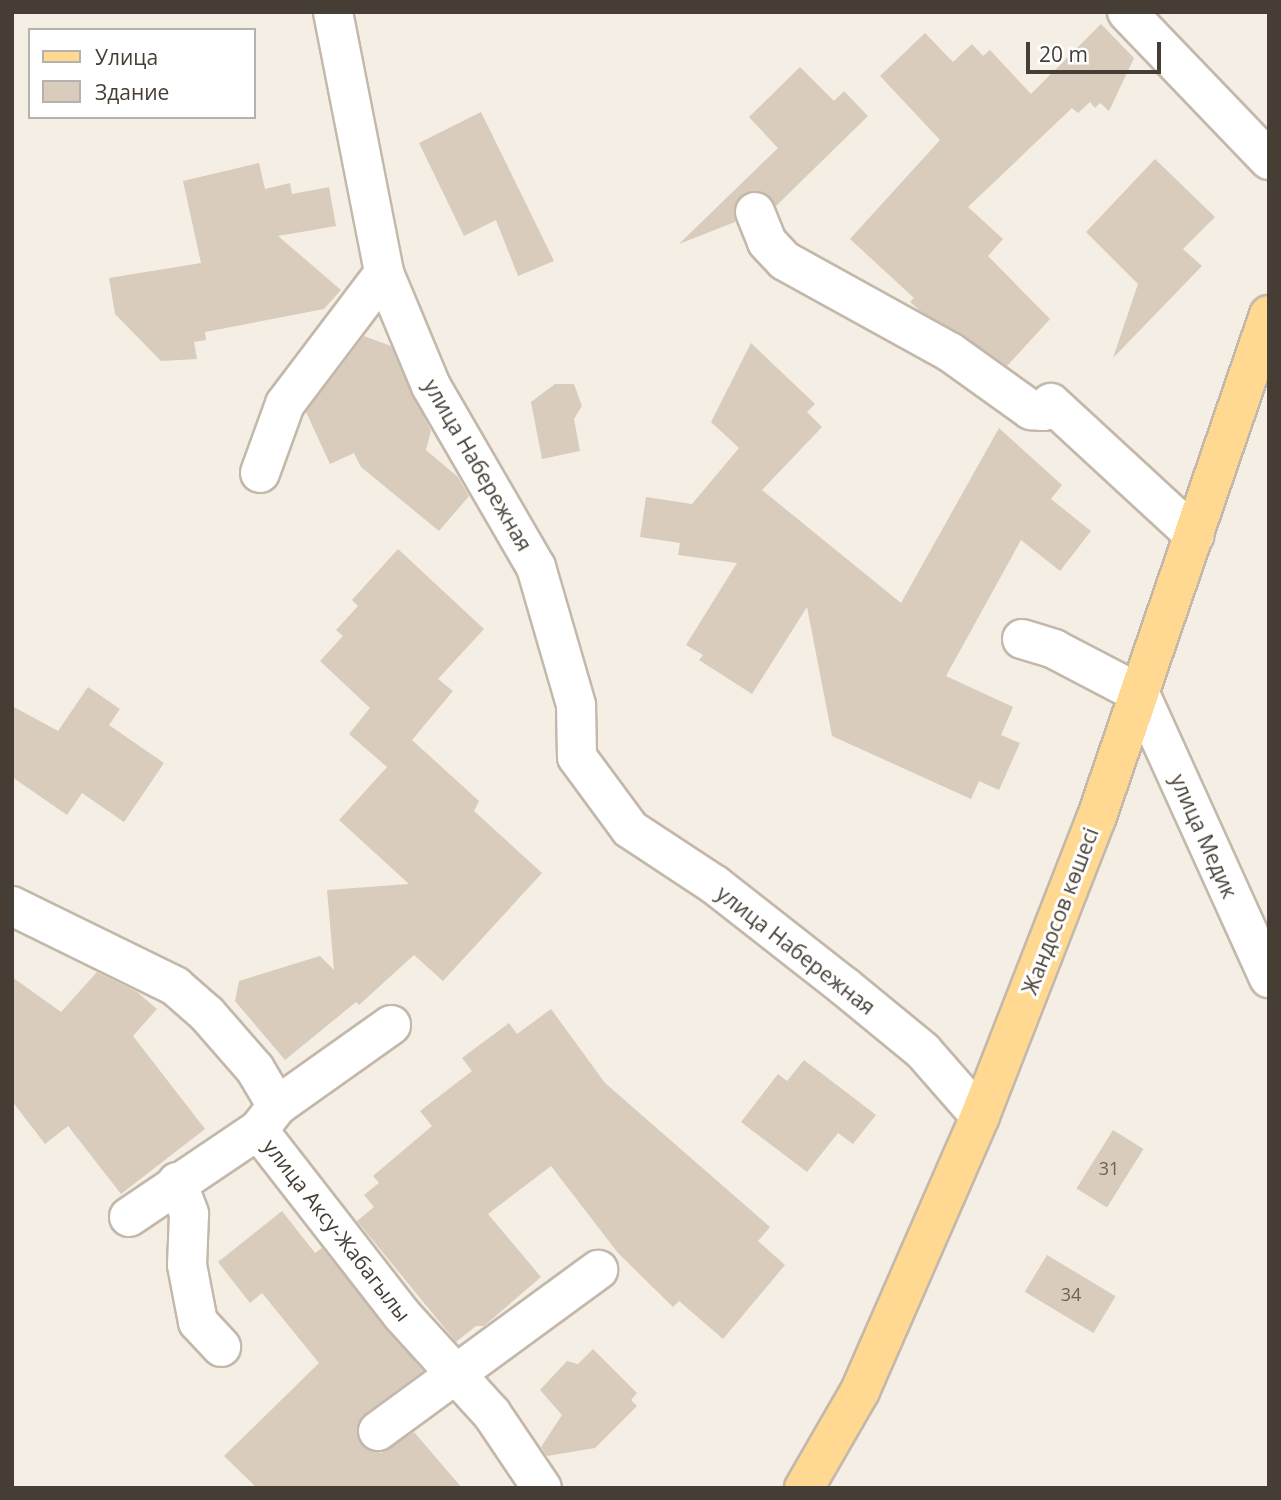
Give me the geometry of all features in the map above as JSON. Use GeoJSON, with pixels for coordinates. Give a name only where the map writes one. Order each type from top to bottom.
{"type":"FeatureCollection","features":[{"type":"Feature","properties":{"kind":"main road","name":"Жандосов көшесі"},"geometry":{"type":"LineString","coordinates":[[804,1488],[860,1391],[979,1116],[1140,694],[1269,315]]}},
{"type":"Feature","properties":{"kind":"street","name":"улица Набережная"},"geometry":{"type":"LineString","coordinates":[[333,12],[384,273],[430,386],[536,567],[576,705],[577,757],[630,829],[715,885],[923,1051],[979,1116]]}},
{"type":"Feature","properties":{"kind":"street"},"geometry":{"type":"LineString","coordinates":[[1127,12],[1269,160]]}},
{"type":"Feature","properties":{"kind":"street"},"geometry":{"type":"LineString","coordinates":[[755,212],[766,242],[785,261],[950,352],[1031,410],[1043,411],[1051,402],[1194,535]]}},
{"type":"Feature","properties":{"kind":"street"},"geometry":{"type":"LineString","coordinates":[[260,473],[285,404],[384,273]]}},
{"type":"Feature","properties":{"kind":"street"},"geometry":{"type":"LineString","coordinates":[[1022,639],[1054,649],[1140,694]]}},
{"type":"Feature","properties":{"kind":"street","name":"улица Медик"},"geometry":{"type":"LineString","coordinates":[[1140,694],[1269,978]]}},
{"type":"Feature","properties":{"kind":"street","name":"улица Аксу-Жабагылы"},"geometry":{"type":"LineString","coordinates":[[12,906],[175,986],[255,1069],[267,1118],[453,1374],[492,1414],[542,1488]]}},
{"type":"Feature","properties":{"kind":"street"},"geometry":{"type":"LineString","coordinates":[[130,1217],[391,1025]]}},
{"type":"Feature","properties":{"kind":"street"},"geometry":{"type":"LineString","coordinates":[[177,1182],[189,1214],[187,1265],[198,1322],[221,1347]]}},
{"type":"Feature","properties":{"kind":"street"},"geometry":{"type":"LineString","coordinates":[[378,1431],[598,1270]]}},
{"type":"Feature","properties":{"kind":"building"},"geometry":{"type":"Polygon","coordinates":[[[1101,24],[1134,58],[1109,111],[1100,103],[1095,108],[1090,102],[1078,113],[1072,108],[968,207],[1003,239],[988,256],[1050,319],[1007,366],[919,310],[910,302],[914,298],[850,239],[940,140],[880,76],[925,33],[953,62],[972,44],[983,56],[990,50],[1031,94],[1101,24]]]}},
{"type":"Feature","properties":{"kind":"building"},"geometry":{"type":"Polygon","coordinates":[[[800,67],[834,101],[844,91],[868,116],[776,206],[768,194],[748,192],[734,208],[735,222],[679,244],[778,148],[749,117],[800,67]]]}},
{"type":"Feature","properties":{"kind":"building"},"geometry":{"type":"Polygon","coordinates":[[[481,112],[554,261],[518,276],[496,220],[464,236],[419,143],[481,112]]]}},
{"type":"Feature","properties":{"kind":"building"},"geometry":{"type":"Polygon","coordinates":[[[1155,159],[1215,217],[1183,249],[1202,266],[1113,358],[1138,284],[1086,232],[1155,159]]]}},
{"type":"Feature","properties":{"kind":"building"},"geometry":{"type":"Polygon","coordinates":[[[259,163],[265,189],[290,183],[292,194],[329,187],[336,226],[278,236],[341,290],[324,309],[205,332],[206,340],[194,342],[197,359],[161,361],[115,314],[109,278],[201,263],[183,181],[259,163]]]}},
{"type":"Feature","properties":{"kind":"building"},"geometry":{"type":"Polygon","coordinates":[[[364,336],[391,346],[431,431],[426,450],[458,477],[469,496],[439,531],[361,467],[354,453],[330,464],[306,412],[364,336]]]}},
{"type":"Feature","properties":{"kind":"building"},"geometry":{"type":"Polygon","coordinates":[[[751,343],[815,404],[807,412],[822,427],[762,490],[901,603],[999,428],[1062,485],[1051,499],[1091,531],[1060,571],[1021,540],[946,676],[1013,707],[1001,735],[1020,743],[999,790],[979,781],[971,799],[832,736],[807,607],[752,694],[699,660],[703,655],[686,645],[737,563],[678,555],[680,543],[640,537],[646,497],[692,504],[739,448],[711,422],[751,343]]]}},
{"type":"Feature","properties":{"kind":"building"},"geometry":{"type":"Polygon","coordinates":[[[555,384],[574,384],[582,406],[574,419],[580,451],[542,459],[531,402],[555,384]]]}},
{"type":"Feature","properties":{"kind":"building"},"geometry":{"type":"Polygon","coordinates":[[[398,549],[484,629],[438,679],[453,691],[412,740],[479,801],[474,811],[542,873],[443,981],[414,955],[359,1005],[356,1002],[285,1060],[235,1001],[239,981],[320,956],[334,970],[327,890],[409,884],[339,820],[387,767],[349,734],[370,708],[320,661],[343,636],[336,630],[358,606],[352,600],[398,549]]]}},
{"type":"Feature","properties":{"kind":"building"},"geometry":{"type":"Polygon","coordinates":[[[88,687],[120,709],[109,725],[164,763],[124,822],[82,793],[67,815],[12,777],[12,706],[58,731],[88,687]]]}},
{"type":"Feature","properties":{"kind":"building"},"geometry":{"type":"Polygon","coordinates":[[[97,972],[137,992],[157,1009],[133,1036],[205,1129],[121,1194],[68,1126],[45,1144],[12,1101],[12,977],[61,1012],[97,972]]]}},
{"type":"Feature","properties":{"kind":"building"},"geometry":{"type":"Polygon","coordinates":[[[551,1009],[605,1083],[770,1227],[758,1241],[785,1265],[723,1339],[679,1301],[673,1307],[618,1253],[551,1166],[488,1214],[541,1277],[484,1326],[476,1326],[456,1342],[357,1221],[374,1207],[364,1195],[379,1183],[373,1176],[432,1126],[420,1111],[472,1071],[462,1058],[509,1023],[517,1034],[551,1009]]]}},
{"type":"Feature","properties":{"kind":"building"},"geometry":{"type":"Polygon","coordinates":[[[804,1060],[876,1115],[853,1144],[838,1133],[807,1172],[741,1122],[778,1074],[787,1081],[804,1060]]]}},
{"type":"Feature","properties":{"kind":"building"},"geometry":{"type":"Polygon","coordinates":[[[1113,1130],[1144,1149],[1107,1208],[1076,1189],[1113,1130]]]}},
{"type":"Feature","properties":{"kind":"building"},"geometry":{"type":"Polygon","coordinates":[[[282,1211],[315,1253],[322,1248],[423,1371],[365,1414],[358,1423],[360,1443],[381,1453],[414,1432],[462,1488],[257,1488],[224,1456],[319,1363],[262,1293],[250,1303],[218,1262],[282,1211]]]}},
{"type":"Feature","properties":{"kind":"building"},"geometry":{"type":"Polygon","coordinates":[[[1047,1255],[1116,1296],[1093,1333],[1025,1292],[1047,1255]]]}},
{"type":"Feature","properties":{"kind":"building"},"geometry":{"type":"Polygon","coordinates":[[[593,1349],[637,1393],[631,1400],[637,1406],[595,1448],[547,1456],[541,1447],[562,1415],[540,1390],[567,1361],[578,1364],[593,1349]]]}}]}
